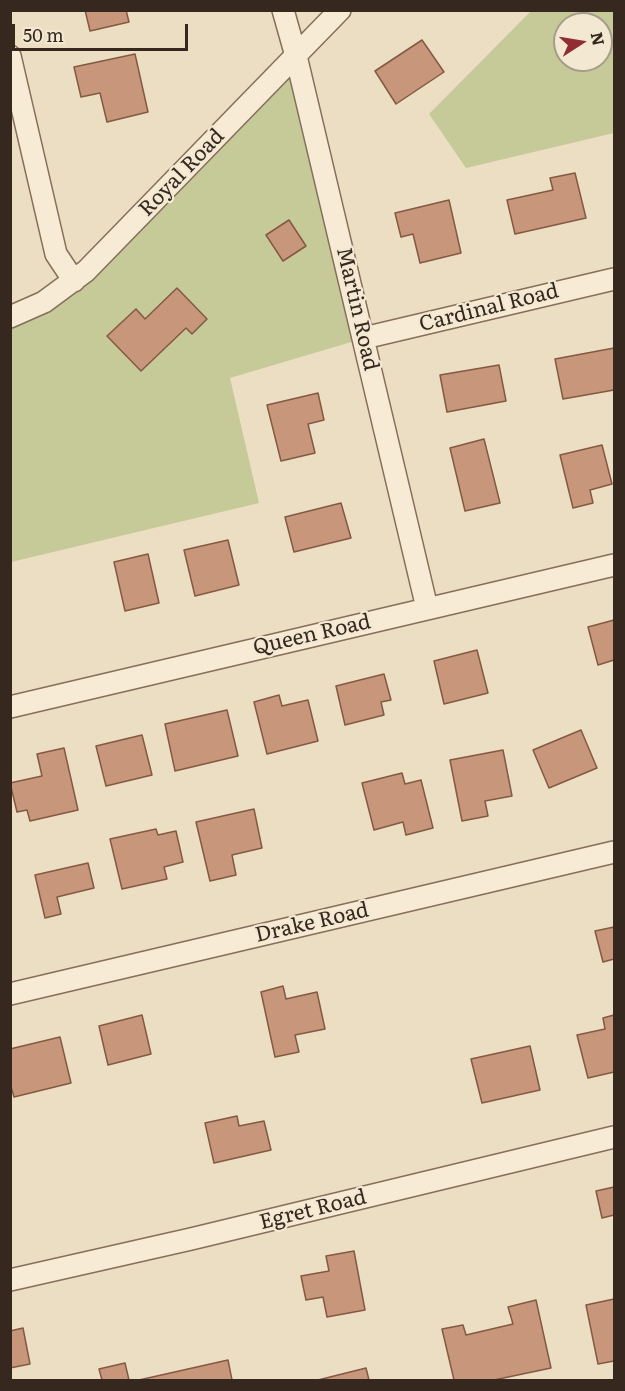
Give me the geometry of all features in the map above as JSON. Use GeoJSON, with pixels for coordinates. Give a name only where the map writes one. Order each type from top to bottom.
{"type":"FeatureCollection","features":[{"type":"Feature","properties":{"kind":"street","name":"Martin Road"},"geometry":{"type":"LineString","coordinates":[[283,10],[364,338],[427,608]]}},
{"type":"Feature","properties":{"kind":"street","name":"Royal Road"},"geometry":{"type":"LineString","coordinates":[[10,317],[44,302],[86,271],[340,10]]}},
{"type":"Feature","properties":{"kind":"street"},"geometry":{"type":"LineString","coordinates":[[10,56],[56,254],[74,281]]}},
{"type":"Feature","properties":{"kind":"street","name":"Cardinal Road"},"geometry":{"type":"LineString","coordinates":[[364,338],[615,279]]}},
{"type":"Feature","properties":{"kind":"street","name":"Queen Road"},"geometry":{"type":"LineString","coordinates":[[10,707],[615,565]]}},
{"type":"Feature","properties":{"kind":"street","name":"Drake Road"},"geometry":{"type":"LineString","coordinates":[[10,994],[615,852]]}},
{"type":"Feature","properties":{"kind":"street","name":"Egret Road"},"geometry":{"type":"LineString","coordinates":[[10,1280],[202,1237],[615,1137]]}},
{"type":"Feature","properties":{"kind":"green space"},"geometry":{"type":"Polygon","coordinates":[[[531,11],[614,11],[614,133],[466,168],[429,114],[531,11]]]}},
{"type":"Feature","properties":{"kind":"green space"},"geometry":{"type":"Polygon","coordinates":[[[292,57],[368,337],[230,378],[259,503],[11,562],[10,320],[67,282],[292,57]]]}},
{"type":"Feature","properties":{"kind":"building"},"geometry":{"type":"Polygon","coordinates":[[[85,10],[126,10],[129,22],[90,31],[85,10]]]}},
{"type":"Feature","properties":{"kind":"building"},"geometry":{"type":"Polygon","coordinates":[[[422,40],[444,72],[396,104],[375,71],[422,40]]]}},
{"type":"Feature","properties":{"kind":"building"},"geometry":{"type":"Polygon","coordinates":[[[135,54],[148,112],[107,122],[100,93],[81,97],[74,67],[135,54]]]}},
{"type":"Feature","properties":{"kind":"building"},"geometry":{"type":"Polygon","coordinates":[[[575,173],[586,218],[515,234],[507,200],[553,190],[550,178],[575,173]]]}},
{"type":"Feature","properties":{"kind":"building"},"geometry":{"type":"Polygon","coordinates":[[[449,200],[461,253],[420,263],[413,234],[401,237],[395,213],[449,200]]]}},
{"type":"Feature","properties":{"kind":"building"},"geometry":{"type":"Polygon","coordinates":[[[289,220],[306,246],[283,261],[266,235],[289,220]]]}},
{"type":"Feature","properties":{"kind":"building"},"geometry":{"type":"Polygon","coordinates":[[[177,288],[207,319],[192,334],[186,328],[141,371],[107,336],[136,309],[145,319],[177,288]]]}},
{"type":"Feature","properties":{"kind":"building"},"geometry":{"type":"Polygon","coordinates":[[[614,348],[614,390],[563,399],[555,359],[614,348]]]}},
{"type":"Feature","properties":{"kind":"building"},"geometry":{"type":"Polygon","coordinates":[[[499,365],[506,401],[447,412],[440,375],[499,365]]]}},
{"type":"Feature","properties":{"kind":"building"},"geometry":{"type":"Polygon","coordinates":[[[318,393],[324,420],[308,424],[315,453],[281,461],[267,405],[318,393]]]}},
{"type":"Feature","properties":{"kind":"building"},"geometry":{"type":"Polygon","coordinates":[[[484,439],[500,503],[465,511],[450,448],[484,439]]]}},
{"type":"Feature","properties":{"kind":"building"},"geometry":{"type":"Polygon","coordinates":[[[602,445],[612,484],[590,490],[593,503],[573,508],[560,455],[602,445]]]}},
{"type":"Feature","properties":{"kind":"building"},"geometry":{"type":"Polygon","coordinates":[[[341,503],[351,538],[294,552],[285,517],[341,503]]]}},
{"type":"Feature","properties":{"kind":"building"},"geometry":{"type":"Polygon","coordinates":[[[228,540],[239,585],[195,596],[184,550],[228,540]]]}},
{"type":"Feature","properties":{"kind":"building"},"geometry":{"type":"Polygon","coordinates":[[[148,554],[159,603],[125,611],[114,562],[148,554]]]}},
{"type":"Feature","properties":{"kind":"building"},"geometry":{"type":"Polygon","coordinates":[[[614,620],[614,660],[598,665],[588,627],[614,620]]]}},
{"type":"Feature","properties":{"kind":"building"},"geometry":{"type":"Polygon","coordinates":[[[477,650],[488,693],[444,704],[434,661],[477,650]]]}},
{"type":"Feature","properties":{"kind":"building"},"geometry":{"type":"Polygon","coordinates":[[[384,674],[391,700],[381,702],[384,715],[345,725],[336,686],[384,674]]]}},
{"type":"Feature","properties":{"kind":"building"},"geometry":{"type":"Polygon","coordinates":[[[279,695],[282,706],[308,700],[318,741],[267,754],[254,702],[279,695]]]}},
{"type":"Feature","properties":{"kind":"building"},"geometry":{"type":"Polygon","coordinates":[[[227,710],[238,756],[175,771],[165,724],[227,710]]]}},
{"type":"Feature","properties":{"kind":"building"},"geometry":{"type":"Polygon","coordinates":[[[581,730],[597,768],[549,788],[533,750],[581,730]]]}},
{"type":"Feature","properties":{"kind":"building"},"geometry":{"type":"Polygon","coordinates":[[[142,735],[152,775],[106,786],[96,746],[142,735]]]}},
{"type":"Feature","properties":{"kind":"building"},"geometry":{"type":"Polygon","coordinates":[[[64,748],[78,810],[30,821],[27,810],[17,812],[10,783],[42,776],[37,754],[64,748]]]}},
{"type":"Feature","properties":{"kind":"building"},"geometry":{"type":"Polygon","coordinates":[[[503,750],[512,796],[485,801],[488,816],[462,821],[450,760],[503,750]]]}},
{"type":"Feature","properties":{"kind":"building"},"geometry":{"type":"Polygon","coordinates":[[[402,773],[405,784],[421,780],[433,828],[406,835],[403,822],[374,830],[362,783],[402,773]]]}},
{"type":"Feature","properties":{"kind":"building"},"geometry":{"type":"Polygon","coordinates":[[[254,809],[262,848],[232,855],[236,875],[210,881],[196,822],[254,809]]]}},
{"type":"Feature","properties":{"kind":"building"},"geometry":{"type":"Polygon","coordinates":[[[156,829],[158,835],[176,831],[183,862],[164,867],[167,879],[122,889],[110,839],[156,829]]]}},
{"type":"Feature","properties":{"kind":"building"},"geometry":{"type":"Polygon","coordinates":[[[88,863],[94,888],[57,897],[61,914],[45,918],[35,875],[88,863]]]}},
{"type":"Feature","properties":{"kind":"building"},"geometry":{"type":"Polygon","coordinates":[[[614,927],[614,959],[603,962],[595,931],[614,927]]]}},
{"type":"Feature","properties":{"kind":"building"},"geometry":{"type":"Polygon","coordinates":[[[283,986],[286,999],[317,992],[325,1029],[295,1035],[299,1052],[275,1057],[261,992],[283,986]]]}},
{"type":"Feature","properties":{"kind":"building"},"geometry":{"type":"Polygon","coordinates":[[[142,1015],[151,1054],[108,1065],[99,1026],[142,1015]]]}},
{"type":"Feature","properties":{"kind":"building"},"geometry":{"type":"Polygon","coordinates":[[[614,1015],[614,1072],[588,1078],[577,1035],[605,1029],[603,1018],[614,1015]]]}},
{"type":"Feature","properties":{"kind":"building"},"geometry":{"type":"Polygon","coordinates":[[[60,1037],[71,1083],[14,1097],[10,1083],[10,1049],[60,1037]]]}},
{"type":"Feature","properties":{"kind":"building"},"geometry":{"type":"Polygon","coordinates":[[[530,1046],[540,1090],[482,1103],[471,1059],[530,1046]]]}},
{"type":"Feature","properties":{"kind":"building"},"geometry":{"type":"Polygon","coordinates":[[[237,1116],[239,1126],[264,1121],[271,1150],[214,1163],[205,1123],[237,1116]]]}},
{"type":"Feature","properties":{"kind":"building"},"geometry":{"type":"Polygon","coordinates":[[[614,1187],[614,1215],[602,1218],[596,1191],[614,1187]]]}},
{"type":"Feature","properties":{"kind":"building"},"geometry":{"type":"Polygon","coordinates":[[[354,1251],[365,1310],[327,1317],[323,1297],[306,1300],[301,1276],[329,1271],[326,1256],[354,1251]]]}},
{"type":"Feature","properties":{"kind":"building"},"geometry":{"type":"Polygon","coordinates":[[[614,1299],[614,1361],[598,1364],[586,1305],[614,1299]]]}},
{"type":"Feature","properties":{"kind":"building"},"geometry":{"type":"Polygon","coordinates":[[[536,1300],[551,1368],[494,1380],[454,1380],[442,1329],[463,1325],[466,1335],[513,1324],[508,1307],[536,1300]]]}},
{"type":"Feature","properties":{"kind":"building"},"geometry":{"type":"Polygon","coordinates":[[[23,1328],[30,1364],[10,1368],[10,1331],[23,1328]]]}},
{"type":"Feature","properties":{"kind":"building"},"geometry":{"type":"Polygon","coordinates":[[[228,1360],[232,1380],[139,1380],[228,1360]]]}},
{"type":"Feature","properties":{"kind":"building"},"geometry":{"type":"Polygon","coordinates":[[[125,1363],[129,1380],[102,1380],[99,1369],[125,1363]]]}},
{"type":"Feature","properties":{"kind":"building"},"geometry":{"type":"Polygon","coordinates":[[[366,1368],[369,1380],[318,1380],[366,1368]]]}}]}
